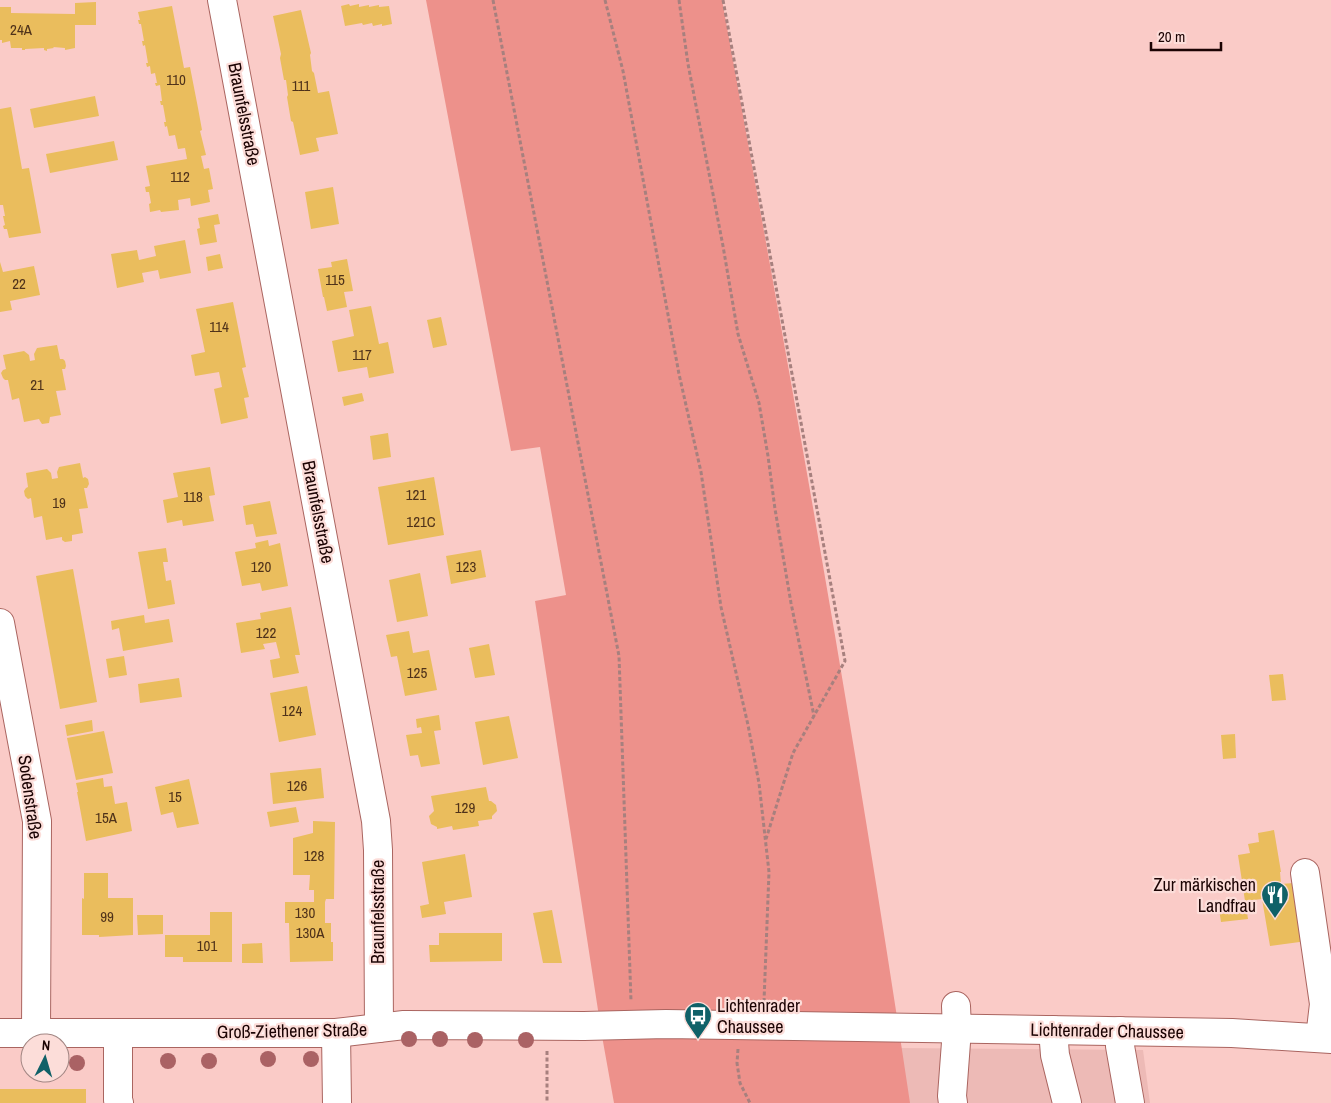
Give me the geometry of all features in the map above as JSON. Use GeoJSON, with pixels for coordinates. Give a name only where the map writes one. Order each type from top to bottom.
{"type":"FeatureCollection","features":[{"type":"Feature","properties":{"kind":"street","name":"Braunfelsstraße"},"geometry":{"type":"LineString","coordinates":[[222,0],[376,821],[378,850],[379,1028]]}},
{"type":"Feature","properties":{"kind":"street","name":"Sodenstraße"},"geometry":{"type":"LineString","coordinates":[[0,623],[37,821],[36,1033]]}},
{"type":"Feature","properties":{"kind":"street"},"geometry":{"type":"LineString","coordinates":[[1305,873],[1324,1004],[1326,1038]]}},
{"type":"Feature","properties":{"kind":"street","name":"Lichtenrader Chaussee"},"geometry":{"type":"LineString","coordinates":[[584,1026],[666,1024],[761,1015],[957,1017],[1054,1030],[1232,1033],[1326,1038]]}},
{"type":"Feature","properties":{"kind":"street"},"geometry":{"type":"LineString","coordinates":[[953,1103],[957,1017]]}},
{"type":"Feature","properties":{"kind":"street","name":"Groß-Ziethener Straße"},"geometry":{"type":"LineString","coordinates":[[70,1033],[336,1033],[404,1025],[584,1026]]}},
{"type":"Feature","properties":{"kind":"street"},"geometry":{"type":"LineString","coordinates":[[1054,1030],[1055,1055],[1067,1103]]}},
{"type":"Feature","properties":{"kind":"street"},"geometry":{"type":"LineString","coordinates":[[1120,1031],[1120,1046],[1130,1103]]}},
{"type":"Feature","properties":{"kind":"street","name":"Groß-Ziethener Straße"},"geometry":{"type":"LineString","coordinates":[[0,1033],[20,1033]]}},
{"type":"Feature","properties":{"kind":"street"},"geometry":{"type":"LineString","coordinates":[[118,1033],[119,1103]]}},
{"type":"Feature","properties":{"kind":"street"},"geometry":{"type":"LineString","coordinates":[[336,1033],[337,1103]]}},
{"type":"Feature","properties":{"kind":"path"},"geometry":{"type":"LineString","coordinates":[[492,0],[619,656],[631,1001]]}},
{"type":"Feature","properties":{"kind":"path"},"geometry":{"type":"LineString","coordinates":[[604,0],[623,71],[679,374],[701,472],[721,607],[759,783],[769,872],[761,1015],[738,1048],[737,1063],[740,1083],[750,1103]]}},
{"type":"Feature","properties":{"kind":"path"},"geometry":{"type":"LineString","coordinates":[[679,0],[688,64],[738,334],[759,403],[791,603],[814,716]]}},
{"type":"Feature","properties":{"kind":"path"},"geometry":{"type":"LineString","coordinates":[[723,0],[845,661],[793,753],[765,842]]}},
{"type":"Feature","properties":{"kind":"path"},"geometry":{"type":"LineString","coordinates":[[547,1046],[547,1103]]}},
{"type":"Feature","properties":{"kind":"shaded area"},"geometry":{"type":"Polygon","coordinates":[[[426,0],[722,0],[844,689],[910,1103],[614,1103],[535,601],[566,595],[540,447],[511,451],[426,0]]]}},
{"type":"Feature","properties":{"kind":"shaded area"},"geometry":{"type":"Polygon","coordinates":[[[896,1048],[1143,1050],[1150,1103],[904,1103],[896,1048]]]}},
{"type":"Feature","properties":{"kind":"building"},"geometry":{"type":"Polygon","coordinates":[[[96,2],[96,25],[75,25],[75,48],[65,50],[65,48],[53,47],[47,49],[47,51],[44,48],[22,50],[22,48],[11,48],[10,41],[2,43],[2,40],[0,40],[0,7],[11,7],[11,13],[75,14],[75,3],[96,2]]]}},
{"type":"Feature","properties":{"kind":"building"},"geometry":{"type":"Polygon","coordinates":[[[349,4],[350,6],[359,4],[359,7],[369,5],[369,7],[389,6],[392,24],[373,26],[372,23],[363,25],[362,23],[345,26],[341,6],[349,4]]]}},
{"type":"Feature","properties":{"kind":"building"},"geometry":{"type":"Polygon","coordinates":[[[172,6],[184,68],[190,67],[198,108],[202,130],[200,131],[206,155],[201,156],[204,169],[209,168],[213,189],[208,190],[210,202],[191,206],[190,198],[178,200],[179,210],[150,212],[149,192],[146,192],[145,187],[150,186],[146,166],[187,159],[185,148],[178,149],[175,135],[169,136],[167,126],[165,127],[163,105],[161,105],[160,101],[162,101],[160,85],[156,86],[155,73],[151,74],[150,66],[147,67],[146,63],[148,63],[145,45],[143,46],[142,41],[144,41],[141,24],[139,24],[138,20],[140,20],[138,12],[172,6]]]}},
{"type":"Feature","properties":{"kind":"building"},"geometry":{"type":"Polygon","coordinates":[[[301,10],[318,93],[329,91],[338,134],[316,138],[319,151],[300,155],[293,122],[291,121],[286,80],[284,80],[273,16],[301,10]]]}},
{"type":"Feature","properties":{"kind":"building"},"geometry":{"type":"Polygon","coordinates":[[[95,96],[99,116],[34,128],[30,109],[95,96]]]}},
{"type":"Feature","properties":{"kind":"building"},"geometry":{"type":"Polygon","coordinates":[[[11,107],[22,169],[29,168],[41,233],[9,238],[7,229],[4,229],[3,226],[5,225],[3,216],[5,216],[3,205],[0,205],[0,109],[11,107]]]}},
{"type":"Feature","properties":{"kind":"building"},"geometry":{"type":"Polygon","coordinates":[[[114,141],[118,160],[50,173],[46,154],[114,141]]]}},
{"type":"Feature","properties":{"kind":"building"},"geometry":{"type":"Polygon","coordinates":[[[333,187],[339,224],[311,229],[305,192],[333,187]]]}},
{"type":"Feature","properties":{"kind":"building"},"geometry":{"type":"Polygon","coordinates":[[[218,214],[220,224],[214,225],[217,242],[200,245],[197,229],[200,228],[198,218],[218,214]]]}},
{"type":"Feature","properties":{"kind":"building"},"geometry":{"type":"Polygon","coordinates":[[[185,240],[191,273],[160,279],[158,270],[142,273],[144,282],[117,288],[111,254],[137,250],[139,260],[156,256],[154,246],[185,240]]]}},
{"type":"Feature","properties":{"kind":"building"},"geometry":{"type":"Polygon","coordinates":[[[220,254],[223,268],[208,271],[206,257],[220,254]]]}},
{"type":"Feature","properties":{"kind":"building"},"geometry":{"type":"Polygon","coordinates":[[[347,259],[353,291],[344,292],[347,307],[327,311],[318,269],[332,267],[331,262],[347,259]]]}},
{"type":"Feature","properties":{"kind":"building"},"geometry":{"type":"Polygon","coordinates":[[[0,262],[3,272],[34,266],[40,295],[10,301],[12,310],[0,312],[0,262]]]}},
{"type":"Feature","properties":{"kind":"building"},"geometry":{"type":"Polygon","coordinates":[[[233,302],[246,367],[242,368],[249,397],[244,398],[248,418],[221,424],[214,389],[222,387],[219,372],[195,376],[191,355],[205,352],[196,309],[233,302]]]}},
{"type":"Feature","properties":{"kind":"building"},"geometry":{"type":"Polygon","coordinates":[[[371,306],[379,344],[388,342],[394,373],[369,378],[367,367],[338,372],[332,341],[354,336],[349,310],[371,306]]]}},
{"type":"Feature","properties":{"kind":"building"},"geometry":{"type":"Polygon","coordinates":[[[441,317],[447,345],[433,348],[427,320],[441,317]]]}},
{"type":"Feature","properties":{"kind":"building"},"geometry":{"type":"Polygon","coordinates":[[[57,345],[60,359],[65,361],[66,366],[65,369],[62,369],[66,390],[56,391],[61,415],[50,417],[49,423],[42,424],[39,419],[24,422],[19,398],[12,400],[8,380],[3,378],[1,373],[6,369],[3,355],[24,351],[29,355],[30,361],[35,360],[34,354],[37,348],[57,345]]]}},
{"type":"Feature","properties":{"kind":"building"},"geometry":{"type":"Polygon","coordinates":[[[362,393],[364,401],[344,406],[342,397],[362,393]]]}},
{"type":"Feature","properties":{"kind":"building"},"geometry":{"type":"Polygon","coordinates":[[[388,433],[391,457],[373,460],[370,436],[388,433]]]}},
{"type":"Feature","properties":{"kind":"building"},"geometry":{"type":"Polygon","coordinates":[[[80,463],[83,478],[88,479],[89,484],[87,488],[84,488],[88,508],[79,509],[83,533],[72,535],[72,541],[65,542],[62,540],[62,537],[46,540],[42,516],[34,518],[31,498],[28,499],[25,496],[24,491],[28,487],[26,473],[47,469],[51,473],[52,479],[58,478],[57,472],[59,467],[80,463]]]}},
{"type":"Feature","properties":{"kind":"building"},"geometry":{"type":"Polygon","coordinates":[[[210,467],[215,495],[209,496],[214,521],[183,526],[182,520],[167,523],[163,500],[178,497],[173,473],[210,467]]]}},
{"type":"Feature","properties":{"kind":"building"},"geometry":{"type":"Polygon","coordinates":[[[434,477],[444,535],[388,545],[378,487],[434,477]]]}},
{"type":"Feature","properties":{"kind":"building"},"geometry":{"type":"Polygon","coordinates":[[[270,501],[277,534],[256,537],[253,524],[246,525],[243,506],[270,501]]]}},
{"type":"Feature","properties":{"kind":"building"},"geometry":{"type":"Polygon","coordinates":[[[268,540],[269,546],[280,543],[288,586],[262,591],[260,583],[242,586],[235,552],[256,548],[255,543],[268,540]]]}},
{"type":"Feature","properties":{"kind":"building"},"geometry":{"type":"Polygon","coordinates":[[[166,548],[168,562],[163,562],[166,581],[171,580],[175,604],[148,609],[138,552],[166,548]]]}},
{"type":"Feature","properties":{"kind":"building"},"geometry":{"type":"Polygon","coordinates":[[[481,550],[486,577],[451,584],[446,556],[481,550]]]}},
{"type":"Feature","properties":{"kind":"building"},"geometry":{"type":"Polygon","coordinates":[[[73,569],[97,702],[60,709],[36,576],[73,569]]]}},
{"type":"Feature","properties":{"kind":"building"},"geometry":{"type":"Polygon","coordinates":[[[420,573],[428,616],[397,622],[389,580],[420,573]]]}},
{"type":"Feature","properties":{"kind":"building"},"geometry":{"type":"Polygon","coordinates":[[[291,607],[300,655],[295,655],[299,673],[273,678],[270,660],[280,658],[276,642],[263,644],[265,649],[241,653],[236,623],[261,619],[260,613],[291,607]]]}},
{"type":"Feature","properties":{"kind":"building"},"geometry":{"type":"Polygon","coordinates":[[[144,615],[145,623],[169,619],[173,642],[123,651],[119,628],[112,630],[111,621],[144,615]]]}},
{"type":"Feature","properties":{"kind":"building"},"geometry":{"type":"Polygon","coordinates":[[[409,631],[413,653],[429,650],[437,690],[405,696],[397,656],[391,657],[386,635],[409,631]]]}},
{"type":"Feature","properties":{"kind":"building"},"geometry":{"type":"Polygon","coordinates":[[[489,644],[495,675],[475,678],[469,648],[489,644]]]}},
{"type":"Feature","properties":{"kind":"building"},"geometry":{"type":"Polygon","coordinates":[[[124,656],[127,675],[109,678],[106,659],[124,656]]]}},
{"type":"Feature","properties":{"kind":"building"},"geometry":{"type":"Polygon","coordinates":[[[1283,674],[1286,700],[1272,701],[1269,675],[1283,674]]]}},
{"type":"Feature","properties":{"kind":"building"},"geometry":{"type":"Polygon","coordinates":[[[179,678],[182,697],[140,703],[138,684],[179,678]]]}},
{"type":"Feature","properties":{"kind":"building"},"geometry":{"type":"Polygon","coordinates":[[[307,686],[316,735],[279,742],[270,693],[307,686]]]}},
{"type":"Feature","properties":{"kind":"building"},"geometry":{"type":"Polygon","coordinates":[[[439,715],[441,730],[434,731],[440,764],[421,767],[418,755],[410,756],[406,735],[422,733],[421,727],[417,728],[416,719],[439,715]]]}},
{"type":"Feature","properties":{"kind":"building"},"geometry":{"type":"Polygon","coordinates":[[[509,716],[518,758],[483,765],[475,722],[509,716]]]}},
{"type":"Feature","properties":{"kind":"building"},"geometry":{"type":"Polygon","coordinates":[[[92,720],[93,731],[67,736],[65,725],[92,720]]]}},
{"type":"Feature","properties":{"kind":"building"},"geometry":{"type":"Polygon","coordinates":[[[104,731],[113,773],[76,780],[67,738],[104,731]]]}},
{"type":"Feature","properties":{"kind":"building"},"geometry":{"type":"Polygon","coordinates":[[[1235,734],[1236,758],[1223,759],[1221,735],[1235,734]]]}},
{"type":"Feature","properties":{"kind":"building"},"geometry":{"type":"Polygon","coordinates":[[[321,768],[324,798],[273,804],[270,773],[321,768]]]}},
{"type":"Feature","properties":{"kind":"building"},"geometry":{"type":"Polygon","coordinates":[[[103,778],[104,787],[112,786],[115,804],[127,802],[132,831],[86,841],[76,783],[103,778]]]}},
{"type":"Feature","properties":{"kind":"building"},"geometry":{"type":"Polygon","coordinates":[[[189,779],[199,824],[177,828],[173,812],[161,815],[155,787],[189,779]]]}},
{"type":"Feature","properties":{"kind":"building"},"geometry":{"type":"Polygon","coordinates":[[[486,787],[489,801],[496,805],[497,811],[492,816],[492,819],[478,821],[479,826],[453,830],[452,826],[437,829],[437,827],[431,824],[429,816],[434,811],[431,796],[486,787]]]}},
{"type":"Feature","properties":{"kind":"building"},"geometry":{"type":"Polygon","coordinates":[[[296,807],[299,822],[270,827],[267,812],[296,807]]]}},
{"type":"Feature","properties":{"kind":"building"},"geometry":{"type":"Polygon","coordinates":[[[313,821],[335,822],[334,899],[326,899],[325,902],[325,923],[331,923],[333,961],[290,962],[289,923],[285,923],[285,902],[314,902],[314,890],[309,890],[310,875],[293,875],[293,838],[313,833],[313,821]]]}},
{"type":"Feature","properties":{"kind":"building"},"geometry":{"type":"Polygon","coordinates":[[[1274,830],[1281,872],[1281,884],[1294,883],[1307,941],[1270,946],[1262,899],[1245,901],[1238,855],[1250,853],[1248,844],[1259,842],[1258,833],[1274,830]]]}},
{"type":"Feature","properties":{"kind":"building"},"geometry":{"type":"Polygon","coordinates":[[[465,854],[472,897],[444,902],[446,914],[422,918],[420,906],[429,904],[422,862],[465,854]]]}},
{"type":"Feature","properties":{"kind":"building"},"geometry":{"type":"Polygon","coordinates":[[[84,873],[108,873],[108,898],[133,898],[133,935],[99,937],[99,935],[82,935],[84,873]]]}},
{"type":"Feature","properties":{"kind":"building"},"geometry":{"type":"Polygon","coordinates":[[[1246,905],[1248,919],[1221,922],[1219,909],[1246,905]]]}},
{"type":"Feature","properties":{"kind":"building"},"geometry":{"type":"Polygon","coordinates":[[[552,910],[562,963],[543,963],[533,913],[552,910]]]}},
{"type":"Feature","properties":{"kind":"building"},"geometry":{"type":"Polygon","coordinates":[[[210,912],[232,912],[232,962],[183,962],[183,957],[165,957],[165,935],[210,935],[210,912]]]}},
{"type":"Feature","properties":{"kind":"building"},"geometry":{"type":"Polygon","coordinates":[[[137,915],[163,915],[163,934],[138,935],[137,915]]]}},
{"type":"Feature","properties":{"kind":"building"},"geometry":{"type":"Polygon","coordinates":[[[439,933],[502,933],[502,961],[430,962],[429,945],[439,945],[439,933]]]}},
{"type":"Feature","properties":{"kind":"building"},"geometry":{"type":"Polygon","coordinates":[[[262,943],[263,963],[242,963],[242,944],[262,943]]]}},
{"type":"Feature","properties":{"kind":"building"},"geometry":{"type":"Polygon","coordinates":[[[0,1089],[86,1089],[86,1103],[0,1103],[0,1089]]]}},
{"type":"Feature","properties":{"kind":"place","name":"Zur märkischen Landfrau"},"geometry":{"type":"Point","coordinates":[1275,919]}},
{"type":"Feature","properties":{"kind":"place","name":"Lichtenrader Chaussee"},"geometry":{"type":"Point","coordinates":[698,1040]}}]}
